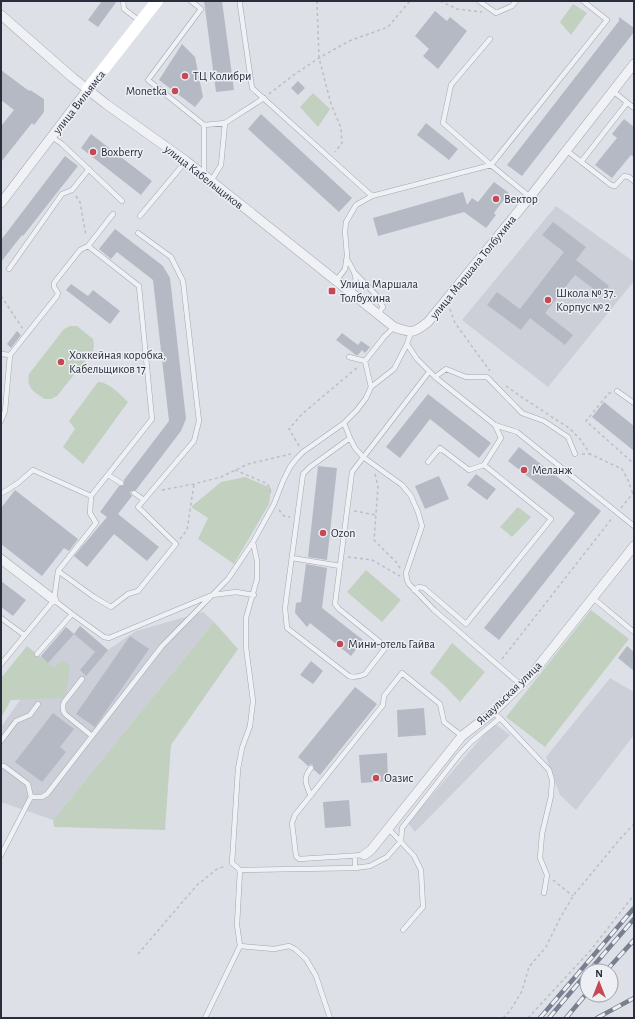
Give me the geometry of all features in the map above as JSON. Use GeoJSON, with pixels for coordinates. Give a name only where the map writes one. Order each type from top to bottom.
{"type":"FeatureCollection","features":[{"type":"Feature","properties":{"kind":"street","name":"улица Вильямса"},"geometry":{"type":"LineString","coordinates":[[1,203],[157,1]]}},
{"type":"Feature","properties":{"kind":"street","name":"улица Кабельщиков"},"geometry":{"type":"LineString","coordinates":[[1,15],[73,78],[106,104],[186,161],[394,327],[411,332]]}},
{"type":"Feature","properties":{"kind":"street","name":"улица Маршала Толбухина"},"geometry":{"type":"LineString","coordinates":[[411,332],[418,330],[428,322],[530,197],[634,64]]}},
{"type":"Feature","properties":{"kind":"street","name":"Янаульская улица"},"geometry":{"type":"LineString","coordinates":[[360,856],[371,850],[462,736],[496,715],[532,674],[634,546]]}},
{"type":"Feature","properties":{"kind":"street"},"geometry":{"type":"LineString","coordinates":[[1,559],[54,600]]}},
{"type":"Feature","properties":{"kind":"lane"},"geometry":{"type":"LineString","coordinates":[[123,1],[124,9],[141,22]]}},
{"type":"Feature","properties":{"kind":"lane"},"geometry":{"type":"LineString","coordinates":[[191,1],[201,9],[148,80],[204,125],[225,123],[264,98]]}},
{"type":"Feature","properties":{"kind":"lane"},"geometry":{"type":"LineString","coordinates":[[240,1],[252,88],[372,196]]}},
{"type":"Feature","properties":{"kind":"lane"},"geometry":{"type":"LineString","coordinates":[[479,1],[496,13],[512,6],[516,1]]}},
{"type":"Feature","properties":{"kind":"lane"},"geometry":{"type":"LineString","coordinates":[[336,281],[345,269],[347,259],[346,222],[356,205],[372,196],[491,165],[607,20],[583,1]]}},
{"type":"Feature","properties":{"kind":"lane"},"geometry":{"type":"LineString","coordinates":[[490,39],[451,85],[443,123],[530,197]]}},
{"type":"Feature","properties":{"kind":"lane"},"geometry":{"type":"LineString","coordinates":[[613,91],[634,108]]}},
{"type":"Feature","properties":{"kind":"lane"},"geometry":{"type":"LineString","coordinates":[[581,162],[627,103]]}},
{"type":"Feature","properties":{"kind":"lane"},"geometry":{"type":"LineString","coordinates":[[207,178],[221,165],[225,123]]}},
{"type":"Feature","properties":{"kind":"lane"},"geometry":{"type":"LineString","coordinates":[[204,125],[207,178]]}},
{"type":"Feature","properties":{"kind":"lane"},"geometry":{"type":"LineString","coordinates":[[52,137],[62,144],[122,201]]}},
{"type":"Feature","properties":{"kind":"lane"},"geometry":{"type":"LineString","coordinates":[[566,150],[613,186],[617,185],[624,176],[629,177],[634,181]]}},
{"type":"Feature","properties":{"kind":"lane"},"geometry":{"type":"LineString","coordinates":[[140,216],[186,161]]}},
{"type":"Feature","properties":{"kind":"lane"},"geometry":{"type":"LineString","coordinates":[[9,269],[62,194],[72,190],[89,169]]}},
{"type":"Feature","properties":{"kind":"lane"},"geometry":{"type":"LineString","coordinates":[[1,421],[5,411],[10,355],[57,296],[58,293],[54,287],[54,283],[80,250],[88,246],[113,214]]}},
{"type":"Feature","properties":{"kind":"lane"},"geometry":{"type":"LineString","coordinates":[[58,571],[94,597],[111,607],[128,594],[138,591],[176,544],[138,507],[194,440],[199,421],[183,281],[171,257],[138,233]]}},
{"type":"Feature","properties":{"kind":"lane"},"geometry":{"type":"LineString","coordinates":[[1,664],[54,600],[58,571],[96,523],[90,513],[91,496],[152,419],[139,286],[88,246]]}},
{"type":"Feature","properties":{"kind":"lane"},"geometry":{"type":"LineString","coordinates":[[347,259],[356,274],[376,295],[383,307],[378,314]]}},
{"type":"Feature","properties":{"kind":"lane"},"geometry":{"type":"LineString","coordinates":[[351,293],[356,284],[356,274]]}},
{"type":"Feature","properties":{"kind":"lane"},"geometry":{"type":"LineString","coordinates":[[365,361],[394,327]]}},
{"type":"Feature","properties":{"kind":"lane"},"geometry":{"type":"LineString","coordinates":[[31,797],[42,797],[47,794],[162,646],[228,579],[253,542],[274,504],[290,466],[303,452],[344,423],[357,410],[366,398],[371,387],[394,369],[407,344],[411,332]]}},
{"type":"Feature","properties":{"kind":"lane"},"geometry":{"type":"LineString","coordinates":[[407,344],[417,359],[434,377],[495,425],[516,432],[634,526]]}},
{"type":"Feature","properties":{"kind":"lane"},"geometry":{"type":"LineString","coordinates":[[1,354],[10,355]]}},
{"type":"Feature","properties":{"kind":"lane"},"geometry":{"type":"LineString","coordinates":[[349,357],[365,361]]}},
{"type":"Feature","properties":{"kind":"lane"},"geometry":{"type":"LineString","coordinates":[[365,361],[371,387]]}},
{"type":"Feature","properties":{"kind":"lane"},"geometry":{"type":"LineString","coordinates":[[434,377],[446,368],[466,377],[487,377],[522,413],[544,421],[568,437],[575,454]]}},
{"type":"Feature","properties":{"kind":"lane"},"geometry":{"type":"LineString","coordinates":[[350,438],[306,470],[302,480],[285,608],[287,628],[349,676],[355,677],[364,674],[386,646],[336,607],[335,601],[352,472],[429,372]]}},
{"type":"Feature","properties":{"kind":"lane"},"geometry":{"type":"LineString","coordinates":[[617,391],[634,404]]}},
{"type":"Feature","properties":{"kind":"lane"},"geometry":{"type":"LineString","coordinates":[[344,423],[350,438],[363,457],[402,485],[411,496],[422,526],[406,573],[407,580],[414,590],[434,610],[521,685]]}},
{"type":"Feature","properties":{"kind":"lane"},"geometry":{"type":"LineString","coordinates":[[428,462],[440,448],[469,470],[484,465],[501,438],[495,425]]}},
{"type":"Feature","properties":{"kind":"lane"},"geometry":{"type":"LineString","coordinates":[[414,590],[419,587],[424,588],[466,624],[551,519],[484,465]]}},
{"type":"Feature","properties":{"kind":"lane"},"geometry":{"type":"LineString","coordinates":[[1,493],[18,483],[33,470],[91,496]]}},
{"type":"Feature","properties":{"kind":"lane"},"geometry":{"type":"LineString","coordinates":[[108,475],[121,483]]}},
{"type":"Feature","properties":{"kind":"lane"},"geometry":{"type":"LineString","coordinates":[[134,493],[144,500]]}},
{"type":"Feature","properties":{"kind":"lane"},"geometry":{"type":"LineString","coordinates":[[253,542],[257,561],[257,579],[254,595],[246,618],[246,647],[253,701],[250,726],[242,748],[238,769],[232,863],[240,870],[355,868],[370,866],[387,857],[400,841],[402,828],[459,755],[496,715],[549,770],[552,780],[552,796],[542,834],[540,858],[547,875],[544,893]]}},
{"type":"Feature","properties":{"kind":"lane"},"geometry":{"type":"LineString","coordinates":[[292,558],[340,566]]}},
{"type":"Feature","properties":{"kind":"lane"},"geometry":{"type":"LineString","coordinates":[[54,600],[104,637],[109,638],[116,637],[212,595],[236,592],[254,595]]}},
{"type":"Feature","properties":{"kind":"lane"},"geometry":{"type":"LineString","coordinates":[[593,598],[634,632]]}},
{"type":"Feature","properties":{"kind":"lane"},"geometry":{"type":"LineString","coordinates":[[37,654],[72,614]]}},
{"type":"Feature","properties":{"kind":"lane"},"geometry":{"type":"LineString","coordinates":[[1,618],[24,635]]}},
{"type":"Feature","properties":{"kind":"lane"},"geometry":{"type":"LineString","coordinates":[[355,868],[360,856],[303,859],[296,856],[292,823],[295,815],[383,705],[384,696],[402,673],[440,704],[444,722],[462,736]]}},
{"type":"Feature","properties":{"kind":"lane"},"geometry":{"type":"LineString","coordinates":[[82,679],[64,702],[62,711],[92,736]]}},
{"type":"Feature","properties":{"kind":"lane"},"geometry":{"type":"LineString","coordinates":[[1,741],[16,721],[30,715],[38,704]]}},
{"type":"Feature","properties":{"kind":"lane"},"geometry":{"type":"LineString","coordinates":[[1,766],[4,766],[28,784],[31,797],[1,855]]}},
{"type":"Feature","properties":{"kind":"lane"},"geometry":{"type":"LineString","coordinates":[[310,796],[305,782],[306,773],[311,768]]}},
{"type":"Feature","properties":{"kind":"lane"},"geometry":{"type":"LineString","coordinates":[[388,828],[414,856],[421,870],[423,907],[403,930]]}},
{"type":"Feature","properties":{"kind":"lane"},"geometry":{"type":"LineString","coordinates":[[205,1018],[240,946],[237,925],[240,870]]}},
{"type":"Feature","properties":{"kind":"lane"},"geometry":{"type":"LineString","coordinates":[[240,946],[274,949],[289,946],[295,949],[306,959],[316,976],[330,1018]]}},
{"type":"Feature","properties":{"kind":"path"},"geometry":{"type":"LineString","coordinates":[[317,1],[319,58],[330,104],[341,128],[342,143],[330,158]]}},
{"type":"Feature","properties":{"kind":"path"},"geometry":{"type":"LineString","coordinates":[[264,98],[319,58],[349,41],[388,27],[410,1]]}},
{"type":"Feature","properties":{"kind":"path"},"geometry":{"type":"LineString","coordinates":[[440,1],[457,9],[496,13]]}},
{"type":"Feature","properties":{"kind":"path"},"geometry":{"type":"LineString","coordinates":[[72,190],[80,202],[88,246]]}},
{"type":"Feature","properties":{"kind":"path"},"geometry":{"type":"LineString","coordinates":[[1,296],[26,335]]}},
{"type":"Feature","properties":{"kind":"path"},"geometry":{"type":"LineString","coordinates":[[450,309],[455,324],[491,372]]}},
{"type":"Feature","properties":{"kind":"path"},"geometry":{"type":"LineString","coordinates":[[152,491],[194,484],[221,477],[248,464],[303,452],[289,429],[302,414],[365,361]]}},
{"type":"Feature","properties":{"kind":"path"},"geometry":{"type":"LineString","coordinates":[[502,382],[520,396],[569,428],[580,439],[590,454]]}},
{"type":"Feature","properties":{"kind":"path"},"geometry":{"type":"LineString","coordinates":[[617,391],[609,393],[586,421],[634,464]]}},
{"type":"Feature","properties":{"kind":"path"},"geometry":{"type":"LineString","coordinates":[[575,454],[590,454],[622,469],[634,492],[634,497]]}},
{"type":"Feature","properties":{"kind":"path"},"geometry":{"type":"LineString","coordinates":[[372,463],[378,487],[374,540],[396,562],[407,580]]}},
{"type":"Feature","properties":{"kind":"path"},"geometry":{"type":"LineString","coordinates":[[235,470],[268,484],[274,504],[284,516],[297,519]]}},
{"type":"Feature","properties":{"kind":"path"},"geometry":{"type":"LineString","coordinates":[[176,544],[187,530],[194,484]]}},
{"type":"Feature","properties":{"kind":"path"},"geometry":{"type":"LineString","coordinates":[[497,665],[634,492]]}},
{"type":"Feature","properties":{"kind":"path"},"geometry":{"type":"LineString","coordinates":[[347,510],[376,515]]}},
{"type":"Feature","properties":{"kind":"path"},"geometry":{"type":"LineString","coordinates":[[341,556],[372,560],[407,580]]}},
{"type":"Feature","properties":{"kind":"path"},"geometry":{"type":"LineString","coordinates":[[503,1018],[510,1011],[522,991],[529,967],[546,947],[573,896],[634,824]]}},
{"type":"Feature","properties":{"kind":"path"},"geometry":{"type":"LineString","coordinates":[[138,954],[197,885],[217,869],[232,863]]}},
{"type":"Feature","properties":{"kind":"path"},"geometry":{"type":"LineString","coordinates":[[547,875],[573,896]]}},
{"type":"Feature","properties":{"kind":"path"},"geometry":{"type":"LineString","coordinates":[[528,1018],[590,950],[634,895]]}},
{"type":"Feature","properties":{"kind":"shaded area","name":"Школа № 37. Корпус № 2"},"geometry":{"type":"Polygon","coordinates":[[[556,206],[634,262],[634,281],[548,387],[462,320],[556,206]]]}},
{"type":"Feature","properties":{"kind":"shaded area"},"geometry":{"type":"Polygon","coordinates":[[[203,612],[214,622],[53,820],[1,802],[1,727],[25,693],[41,656],[66,627],[74,634],[80,626],[108,650],[136,631],[203,612]]]}},
{"type":"Feature","properties":{"kind":"shaded area"},"geometry":{"type":"Polygon","coordinates":[[[610,678],[634,692],[634,735],[576,810],[560,795],[546,757],[610,678]]]}},
{"type":"Feature","properties":{"kind":"shaded area"},"geometry":{"type":"Polygon","coordinates":[[[494,723],[510,735],[415,832],[408,823],[494,723]]]}},
{"type":"Feature","properties":{"kind":"green space"},"geometry":{"type":"Polygon","coordinates":[[[573,4],[587,13],[571,35],[560,22],[573,4]]]}},
{"type":"Feature","properties":{"kind":"green space"},"geometry":{"type":"Polygon","coordinates":[[[313,93],[330,109],[318,127],[300,107],[313,93]]]}},
{"type":"Feature","properties":{"kind":"green space","name":"Хоккейная коробка, Кабельщиков 17"},"geometry":{"type":"Polygon","coordinates":[[[70,326],[77,326],[93,339],[93,351],[57,396],[51,399],[45,399],[34,392],[30,386],[28,379],[29,374],[64,329],[70,326]]]}},
{"type":"Feature","properties":{"kind":"green space"},"geometry":{"type":"Polygon","coordinates":[[[98,382],[110,386],[128,402],[83,464],[63,447],[75,429],[69,421],[98,382]]]}},
{"type":"Feature","properties":{"kind":"green space"},"geometry":{"type":"Polygon","coordinates":[[[245,477],[271,488],[269,504],[234,564],[198,539],[208,518],[191,507],[221,482],[245,477]]]}},
{"type":"Feature","properties":{"kind":"green space"},"geometry":{"type":"Polygon","coordinates":[[[518,507],[531,517],[512,537],[500,527],[518,507]]]}},
{"type":"Feature","properties":{"kind":"green space"},"geometry":{"type":"Polygon","coordinates":[[[366,570],[401,600],[382,622],[347,592],[366,570]]]}},
{"type":"Feature","properties":{"kind":"green space"},"geometry":{"type":"Polygon","coordinates":[[[591,610],[629,639],[545,747],[506,717],[591,610]]]}},
{"type":"Feature","properties":{"kind":"green space"},"geometry":{"type":"Polygon","coordinates":[[[214,622],[238,649],[171,745],[165,830],[54,827],[53,820],[214,622]]]}},
{"type":"Feature","properties":{"kind":"green space"},"geometry":{"type":"Polygon","coordinates":[[[452,643],[485,672],[460,702],[430,673],[452,643]]]}},
{"type":"Feature","properties":{"kind":"green space"},"geometry":{"type":"Polygon","coordinates":[[[27,646],[54,668],[63,660],[70,666],[65,698],[11,700],[1,718],[1,678],[27,646]]]}},
{"type":"Feature","properties":{"kind":"building"},"geometry":{"type":"Polygon","coordinates":[[[102,1],[117,1],[98,27],[88,20],[102,1]]]}},
{"type":"Feature","properties":{"kind":"building"},"geometry":{"type":"Polygon","coordinates":[[[204,1],[222,1],[234,90],[216,92],[204,1]]]}},
{"type":"Feature","properties":{"kind":"building"},"geometry":{"type":"Polygon","coordinates":[[[435,11],[447,21],[450,17],[467,31],[438,69],[423,56],[429,49],[415,36],[435,11]]]}},
{"type":"Feature","properties":{"kind":"building"},"geometry":{"type":"Polygon","coordinates":[[[619,17],[634,28],[634,32],[522,176],[507,165],[619,21],[619,17]]]}},
{"type":"Feature","properties":{"kind":"building"},"geometry":{"type":"Polygon","coordinates":[[[182,44],[195,57],[203,97],[195,107],[159,80],[182,44]]]}},
{"type":"Feature","properties":{"kind":"building"},"geometry":{"type":"Polygon","coordinates":[[[1,70],[29,91],[30,90],[44,99],[44,112],[34,125],[32,123],[1,162],[1,126],[14,110],[1,100],[1,70]]]}},
{"type":"Feature","properties":{"kind":"building"},"geometry":{"type":"Polygon","coordinates":[[[298,81],[305,88],[298,95],[291,88],[298,81]]]}},
{"type":"Feature","properties":{"kind":"building"},"geometry":{"type":"Polygon","coordinates":[[[261,114],[352,198],[339,212],[248,129],[261,114]]]}},
{"type":"Feature","properties":{"kind":"building"},"geometry":{"type":"Polygon","coordinates":[[[624,119],[634,127],[634,157],[631,155],[612,178],[595,165],[617,138],[612,134],[624,119]]]}},
{"type":"Feature","properties":{"kind":"building"},"geometry":{"type":"Polygon","coordinates":[[[426,123],[458,149],[449,160],[417,135],[426,123]]]}},
{"type":"Feature","properties":{"kind":"building"},"geometry":{"type":"Polygon","coordinates":[[[91,134],[152,181],[141,195],[81,148],[91,134]]]}},
{"type":"Feature","properties":{"kind":"building"},"geometry":{"type":"Polygon","coordinates":[[[65,156],[78,166],[1,262],[1,240],[65,156]]]}},
{"type":"Feature","properties":{"kind":"building"},"geometry":{"type":"Polygon","coordinates":[[[494,182],[509,193],[494,213],[496,215],[486,228],[464,212],[378,236],[373,218],[463,192],[467,205],[472,198],[478,202],[494,182]]]}},
{"type":"Feature","properties":{"kind":"building"},"geometry":{"type":"Polygon","coordinates":[[[553,222],[586,247],[576,260],[609,286],[602,295],[575,275],[545,313],[573,335],[565,345],[530,318],[521,330],[487,305],[497,292],[520,309],[564,252],[542,235],[553,222]]]}},
{"type":"Feature","properties":{"kind":"building"},"geometry":{"type":"Polygon","coordinates":[[[115,229],[163,266],[170,278],[186,419],[181,431],[136,490],[131,491],[130,493],[132,496],[118,514],[159,547],[147,561],[114,534],[87,567],[74,556],[107,517],[100,512],[119,486],[124,485],[124,480],[169,421],[153,280],[117,252],[111,259],[99,249],[115,229]]]}},
{"type":"Feature","properties":{"kind":"building"},"geometry":{"type":"Polygon","coordinates":[[[71,284],[88,296],[93,290],[120,311],[110,324],[66,290],[71,284]]]}},
{"type":"Feature","properties":{"kind":"building"},"geometry":{"type":"Polygon","coordinates":[[[17,331],[21,335],[11,348],[7,344],[17,331]]]}},
{"type":"Feature","properties":{"kind":"building"},"geometry":{"type":"Polygon","coordinates":[[[342,333],[358,345],[361,341],[370,347],[365,353],[362,350],[358,355],[356,355],[336,340],[342,333]]]}},
{"type":"Feature","properties":{"kind":"building"},"geometry":{"type":"Polygon","coordinates":[[[428,394],[491,443],[479,458],[430,419],[400,458],[386,447],[428,394]]]}},
{"type":"Feature","properties":{"kind":"building"},"geometry":{"type":"Polygon","coordinates":[[[604,402],[634,426],[634,451],[592,417],[604,402]]]}},
{"type":"Feature","properties":{"kind":"building"},"geometry":{"type":"Polygon","coordinates":[[[519,447],[601,511],[499,640],[484,628],[575,513],[508,461],[519,447]]]}},
{"type":"Feature","properties":{"kind":"building"},"geometry":{"type":"Polygon","coordinates":[[[318,466],[337,468],[327,560],[308,557],[318,466]]]}},
{"type":"Feature","properties":{"kind":"building"},"geometry":{"type":"Polygon","coordinates":[[[476,474],[496,489],[487,500],[467,485],[476,474]]]}},
{"type":"Feature","properties":{"kind":"building"},"geometry":{"type":"Polygon","coordinates":[[[439,476],[449,499],[425,509],[415,486],[439,476]]]}},
{"type":"Feature","properties":{"kind":"building"},"geometry":{"type":"Polygon","coordinates":[[[15,490],[78,539],[69,551],[64,548],[42,576],[1,544],[1,508],[15,490]]]}},
{"type":"Feature","properties":{"kind":"building"},"geometry":{"type":"Polygon","coordinates":[[[306,564],[327,568],[322,608],[363,640],[351,656],[310,623],[307,627],[295,613],[296,603],[301,602],[306,564]]]}},
{"type":"Feature","properties":{"kind":"building"},"geometry":{"type":"Polygon","coordinates":[[[1,581],[26,600],[13,616],[1,607],[1,581]]]}},
{"type":"Feature","properties":{"kind":"building"},"geometry":{"type":"Polygon","coordinates":[[[80,626],[108,650],[86,676],[80,670],[95,652],[74,634],[80,626]]]}},
{"type":"Feature","properties":{"kind":"building"},"geometry":{"type":"Polygon","coordinates":[[[66,627],[74,634],[48,663],[41,656],[66,627]]]}},
{"type":"Feature","properties":{"kind":"building"},"geometry":{"type":"Polygon","coordinates":[[[130,636],[149,649],[95,727],[76,714],[130,636]]]}},
{"type":"Feature","properties":{"kind":"building"},"geometry":{"type":"Polygon","coordinates":[[[627,646],[634,652],[634,671],[618,658],[627,646]]]}},
{"type":"Feature","properties":{"kind":"building"},"geometry":{"type":"Polygon","coordinates":[[[311,661],[323,671],[313,684],[300,675],[311,661]]]}},
{"type":"Feature","properties":{"kind":"building"},"geometry":{"type":"Polygon","coordinates":[[[355,687],[377,704],[320,775],[314,770],[313,765],[311,764],[308,766],[298,757],[355,687]]]}},
{"type":"Feature","properties":{"kind":"building"},"geometry":{"type":"Polygon","coordinates":[[[424,708],[426,735],[398,737],[397,710],[424,708]]]}},
{"type":"Feature","properties":{"kind":"building"},"geometry":{"type":"Polygon","coordinates":[[[53,713],[74,729],[60,747],[66,752],[42,782],[15,762],[53,713]]]}},
{"type":"Feature","properties":{"kind":"building"},"geometry":{"type":"Polygon","coordinates":[[[387,753],[388,781],[361,783],[359,755],[387,753]]]}},
{"type":"Feature","properties":{"kind":"building"},"geometry":{"type":"Polygon","coordinates":[[[349,800],[351,826],[325,828],[323,802],[349,800]]]}},
{"type":"Feature","properties":{"kind":"railway"},"geometry":{"type":"LineString","coordinates":[[540,1018],[634,908]]}},
{"type":"Feature","properties":{"kind":"railway"},"geometry":{"type":"LineString","coordinates":[[596,963],[634,919]]}},
{"type":"Feature","properties":{"kind":"railway"},"geometry":{"type":"LineString","coordinates":[[613,963],[634,940]]}},
{"type":"Feature","properties":{"kind":"railway"},"geometry":{"type":"LineString","coordinates":[[549,1018],[579,982]]}},
{"type":"Feature","properties":{"kind":"railway"},"geometry":{"type":"LineString","coordinates":[[597,1018],[634,998]]}},
{"type":"Feature","properties":{"kind":"railway"},"geometry":{"type":"LineString","coordinates":[[566,1018],[579,1003]]}},
{"type":"Feature","properties":{"kind":"place","name":"ТЦ Колибри"},"geometry":{"type":"Point","coordinates":[185,76]}},
{"type":"Feature","properties":{"kind":"place","name":"Monetka"},"geometry":{"type":"Point","coordinates":[175,91]}},
{"type":"Feature","properties":{"kind":"place","name":"Boxberry"},"geometry":{"type":"Point","coordinates":[93,152]}},
{"type":"Feature","properties":{"kind":"place","name":"Вектор"},"geometry":{"type":"Point","coordinates":[496,199]}},
{"type":"Feature","properties":{"kind":"place","name":"Улица Маршала Толбухина"},"geometry":{"type":"Point","coordinates":[332,291]}},
{"type":"Feature","properties":{"kind":"place","name":"Школа № 37. Корпус № 2"},"geometry":{"type":"Point","coordinates":[548,300]}},
{"type":"Feature","properties":{"kind":"place","name":"Хоккейная коробка, Кабельщиков 17"},"geometry":{"type":"Point","coordinates":[61,362]}},
{"type":"Feature","properties":{"kind":"place","name":"Меланж"},"geometry":{"type":"Point","coordinates":[524,470]}},
{"type":"Feature","properties":{"kind":"place","name":"Ozon"},"geometry":{"type":"Point","coordinates":[323,533]}},
{"type":"Feature","properties":{"kind":"place","name":"Мини-отель Гайва"},"geometry":{"type":"Point","coordinates":[340,644]}},
{"type":"Feature","properties":{"kind":"place","name":"Оазис"},"geometry":{"type":"Point","coordinates":[376,778]}}]}
